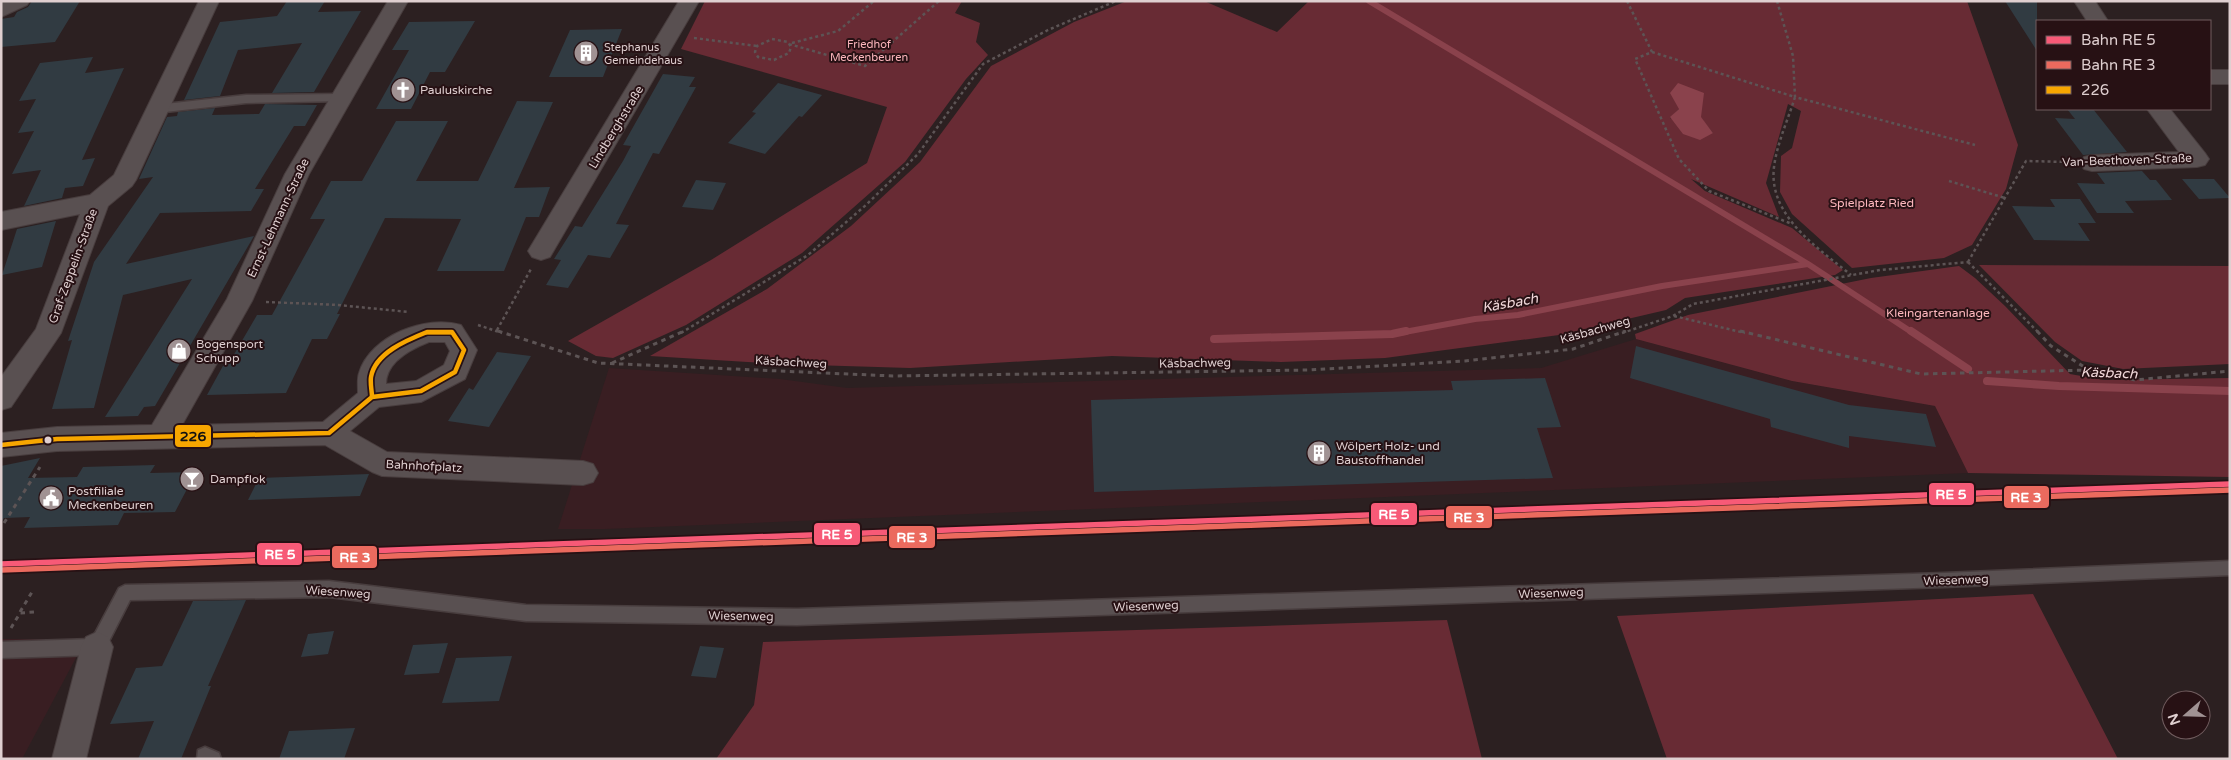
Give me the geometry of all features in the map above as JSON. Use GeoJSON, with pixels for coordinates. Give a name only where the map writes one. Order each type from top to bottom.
{"type":"FeatureCollection","features":[{"type":"Feature","properties":{"kind":"street"},"geometry":{"type":"LineString","coordinates":[[1,11],[20,1]]}},
{"type":"Feature","properties":{"kind":"street","name":"Graf-Zeppelin-Straße"},"geometry":{"type":"LineString","coordinates":[[1,399],[48,333],[97,202],[124,180],[156,108],[209,1]]}},
{"type":"Feature","properties":{"kind":"street","name":"Ernst-Lehmann-Straße"},"geometry":{"type":"LineString","coordinates":[[161,436],[239,301],[297,174],[398,1]]}},
{"type":"Feature","properties":{"kind":"street","name":"Lindberghstraße"},"geometry":{"type":"LineString","coordinates":[[541,251],[669,38],[689,1]]}},
{"type":"Feature","properties":{"kind":"street"},"geometry":{"type":"LineString","coordinates":[[2084,1],[2096,20]]}},
{"type":"Feature","properties":{"kind":"street"},"geometry":{"type":"LineString","coordinates":[[2211,77],[2230,77]]}},
{"type":"Feature","properties":{"kind":"street","name":"Van-Beethoven-Straße"},"geometry":{"type":"LineString","coordinates":[[2092,163],[2197,159],[2159,110]]}},
{"type":"Feature","properties":{"kind":"street"},"geometry":{"type":"LineString","coordinates":[[1,221],[97,202]]}},
{"type":"Feature","properties":{"kind":"street"},"geometry":{"type":"LineString","coordinates":[[1,444],[58,439],[329,433],[372,397]]}},
{"type":"Feature","properties":{"kind":"street","name":"Bahnhofplatz"},"geometry":{"type":"LineString","coordinates":[[329,433],[382,464],[583,473]]}},
{"type":"Feature","properties":{"kind":"street"},"geometry":{"type":"LineString","coordinates":[[69,759],[97,647]]}},
{"type":"Feature","properties":{"kind":"lane"},"geometry":{"type":"LineString","coordinates":[[156,108],[246,99],[340,98]]}},
{"type":"Feature","properties":{"kind":"lane","name":"Wiesenweg"},"geometry":{"type":"LineString","coordinates":[[97,647],[125,593],[329,589],[526,612],[796,617],[1944,580],[2230,568]]}},
{"type":"Feature","properties":{"kind":"lane"},"geometry":{"type":"LineString","coordinates":[[1,650],[97,647]]}},
{"type":"Feature","properties":{"kind":"path"},"geometry":{"type":"LineString","coordinates":[[789,44],[838,31],[874,1]]}},
{"type":"Feature","properties":{"kind":"path"},"geometry":{"type":"LineString","coordinates":[[669,38],[697,38],[757,46],[772,39],[781,39],[789,44],[865,66],[939,1]]}},
{"type":"Feature","properties":{"kind":"path"},"geometry":{"type":"LineString","coordinates":[[612,363],[685,331],[808,255],[866,206],[918,154],[983,64],[1048,30],[1116,1]]}},
{"type":"Feature","properties":{"kind":"path"},"geometry":{"type":"LineString","coordinates":[[1627,1],[1652,52]]}},
{"type":"Feature","properties":{"kind":"path"},"geometry":{"type":"LineString","coordinates":[[1776,1],[1793,56],[1795,97],[1774,168],[1774,193],[1793,224],[1851,275]]}},
{"type":"Feature","properties":{"kind":"path"},"geometry":{"type":"LineString","coordinates":[[757,46],[755,52],[758,57],[774,60],[789,53],[791,47],[789,44]]}},
{"type":"Feature","properties":{"kind":"path"},"geometry":{"type":"LineString","coordinates":[[1793,224],[1709,191],[1679,159],[1635,59],[1652,52],[1795,97],[1975,146]]}},
{"type":"Feature","properties":{"kind":"path","name":"Van-Beethoven-Straße"},"geometry":{"type":"LineString","coordinates":[[2005,198],[2026,161],[2092,163]]}},
{"type":"Feature","properties":{"kind":"path"},"geometry":{"type":"LineString","coordinates":[[1949,181],[2005,198],[1968,262],[2009,301],[2050,346],[2089,370]]}},
{"type":"Feature","properties":{"kind":"path"},"geometry":{"type":"LineString","coordinates":[[497,330],[541,251]]}},
{"type":"Feature","properties":{"kind":"path","name":"Käsbachweg"},"geometry":{"type":"LineString","coordinates":[[471,323],[598,363],[893,376],[1309,370],[1466,361],[1573,349],[1673,316],[1692,304],[1851,275],[1968,262]]}},
{"type":"Feature","properties":{"kind":"path"},"geometry":{"type":"LineString","coordinates":[[239,301],[338,305],[410,312]]}},
{"type":"Feature","properties":{"kind":"path"},"geometry":{"type":"LineString","coordinates":[[1673,316],[1921,374],[2089,370],[2135,380],[2230,371]]}},
{"type":"Feature","properties":{"kind":"path"},"geometry":{"type":"LineString","coordinates":[[4,523],[41,465]]}},
{"type":"Feature","properties":{"kind":"path"},"geometry":{"type":"LineString","coordinates":[[9,632],[32,592]]}},
{"type":"Feature","properties":{"kind":"path"},"geometry":{"type":"LineString","coordinates":[[20,613],[34,612]]}},
{"type":"Feature","properties":{"kind":"shaded area"},"geometry":{"type":"Polygon","coordinates":[[[1678,83],[1704,93],[1701,117],[1713,133],[1700,140],[1683,134],[1670,117],[1679,109],[1670,93],[1678,83]]]}},
{"type":"Feature","properties":{"kind":"shaded area"},"geometry":{"type":"Polygon","coordinates":[[[1636,339],[1792,381],[1935,406],[1968,473],[605,529],[558,529],[609,368],[780,379],[847,388],[1541,368],[1636,339]]]}},
{"type":"Feature","properties":{"kind":"shaded area"},"geometry":{"type":"Polygon","coordinates":[[[1,639],[86,639],[22,759],[1,759],[1,639]]]}},
{"type":"Feature","properties":{"kind":"green space","name":"Friedhof Meckenbeuren"},"geometry":{"type":"Polygon","coordinates":[[[705,1],[962,1],[955,13],[980,23],[976,42],[988,55],[966,79],[905,162],[802,253],[686,325],[613,358],[596,356],[568,341],[711,260],[867,163],[887,107],[681,49],[705,1]]]}},
{"type":"Feature","properties":{"kind":"green space","name":"Spielplatz Ried"},"geometry":{"type":"Polygon","coordinates":[[[1127,1],[1204,1],[1277,32],[1309,1],[1967,1],[2018,145],[2006,189],[1972,245],[1944,258],[1852,268],[1792,214],[1780,192],[1781,156],[1792,148],[1801,111],[1788,104],[1766,183],[1779,217],[1691,179],[1705,191],[1792,228],[1843,270],[1835,275],[1685,298],[1666,310],[1559,335],[1385,358],[1281,362],[1112,356],[910,368],[779,364],[650,356],[767,289],[851,226],[920,162],[991,66],[1074,22],[1127,1]],[[1679,109],[1670,118],[1713,133],[1700,117],[1679,109]]]}},
{"type":"Feature","properties":{"kind":"green space"},"geometry":{"type":"Polygon","coordinates":[[[1979,265],[2230,266],[2230,364],[2123,369],[2082,361],[2055,342],[1979,265]]]}},
{"type":"Feature","properties":{"kind":"green space","name":"Kleingartenanlage"},"geometry":{"type":"Polygon","coordinates":[[[1959,266],[2005,306],[2070,374],[2104,380],[2230,378],[2230,477],[1968,473],[1935,406],[1792,381],[1636,339],[1635,334],[1688,315],[1871,278],[1959,266]]]}},
{"type":"Feature","properties":{"kind":"green space"},"geometry":{"type":"Polygon","coordinates":[[[2033,594],[2118,759],[1667,759],[1617,616],[2033,594]]]}},
{"type":"Feature","properties":{"kind":"green space"},"geometry":{"type":"Polygon","coordinates":[[[1447,620],[1482,759],[716,759],[754,705],[763,642],[1447,620]]]}},
{"type":"Feature","properties":{"kind":"building"},"geometry":{"type":"Polygon","coordinates":[[[32,1],[80,1],[55,42],[1,47],[1,19],[14,17],[17,12],[28,7],[32,1]]]}},
{"type":"Feature","properties":{"kind":"building"},"geometry":{"type":"Polygon","coordinates":[[[287,1],[325,1],[318,12],[361,11],[314,92],[272,93],[302,43],[238,50],[220,96],[184,100],[220,22],[277,16],[287,1]]]}},
{"type":"Feature","properties":{"kind":"building"},"geometry":{"type":"Polygon","coordinates":[[[2005,1],[2037,1],[2036,49],[2005,1]]]}},
{"type":"Feature","properties":{"kind":"building"},"geometry":{"type":"Polygon","coordinates":[[[475,21],[445,72],[430,72],[411,109],[376,109],[409,50],[392,50],[409,22],[475,21]]]}},
{"type":"Feature","properties":{"kind":"building","name":"Stephanus Gemeindehaus"},"geometry":{"type":"Polygon","coordinates":[[[622,29],[603,77],[549,77],[570,30],[622,29]]]}},
{"type":"Feature","properties":{"kind":"building"},"geometry":{"type":"Polygon","coordinates":[[[93,57],[85,73],[124,68],[82,160],[95,158],[83,186],[65,188],[62,198],[24,206],[41,170],[12,174],[34,131],[18,133],[36,99],[19,101],[40,63],[93,57]]]}},
{"type":"Feature","properties":{"kind":"building"},"geometry":{"type":"Polygon","coordinates":[[[663,74],[695,77],[689,87],[696,87],[659,154],[653,153],[616,224],[629,225],[610,258],[588,255],[568,288],[546,285],[561,260],[554,259],[575,226],[582,227],[623,161],[631,146],[623,145],[663,74]]]}},
{"type":"Feature","properties":{"kind":"building"},"geometry":{"type":"Polygon","coordinates":[[[778,83],[822,95],[802,117],[799,116],[765,154],[728,143],[756,113],[752,112],[778,83]]]}},
{"type":"Feature","properties":{"kind":"building"},"geometry":{"type":"Polygon","coordinates":[[[517,101],[553,102],[514,188],[550,187],[539,217],[526,217],[504,271],[437,271],[461,219],[385,218],[337,314],[340,314],[327,339],[312,339],[286,393],[207,395],[224,364],[229,363],[257,315],[272,315],[325,219],[310,219],[331,181],[362,181],[396,121],[448,121],[416,181],[478,181],[517,101]]]}},
{"type":"Feature","properties":{"kind":"building"},"geometry":{"type":"Polygon","coordinates":[[[265,104],[317,105],[305,126],[294,126],[255,189],[264,189],[251,211],[160,213],[126,264],[254,236],[155,406],[144,407],[138,416],[105,417],[192,279],[123,295],[94,408],[52,409],[72,340],[68,341],[94,262],[153,177],[139,179],[167,117],[177,116],[178,112],[215,108],[212,115],[259,114],[265,104]]]}},
{"type":"Feature","properties":{"kind":"building"},"geometry":{"type":"Polygon","coordinates":[[[2068,110],[2094,110],[2127,152],[2083,155],[2055,118],[2075,119],[2068,110]]]}},
{"type":"Feature","properties":{"kind":"building"},"geometry":{"type":"Polygon","coordinates":[[[2142,171],[2150,180],[2156,180],[2172,200],[2125,201],[2134,213],[2097,213],[2077,183],[2105,184],[2097,173],[2142,171]]]}},
{"type":"Feature","properties":{"kind":"building"},"geometry":{"type":"Polygon","coordinates":[[[2182,179],[2214,179],[2230,198],[2199,199],[2182,179]]]}},
{"type":"Feature","properties":{"kind":"building"},"geometry":{"type":"Polygon","coordinates":[[[696,180],[726,183],[713,210],[682,207],[696,180]]]}},
{"type":"Feature","properties":{"kind":"building"},"geometry":{"type":"Polygon","coordinates":[[[2050,199],[2080,199],[2096,223],[2078,223],[2090,241],[2034,240],[2012,206],[2055,207],[2050,199]]]}},
{"type":"Feature","properties":{"kind":"building"},"geometry":{"type":"Polygon","coordinates":[[[56,221],[42,267],[2,275],[17,229],[56,221]]]}},
{"type":"Feature","properties":{"kind":"building"},"geometry":{"type":"Polygon","coordinates":[[[1636,346],[1849,405],[1926,414],[1936,447],[1849,436],[1849,448],[1771,427],[1770,419],[1630,378],[1636,346]]]}},
{"type":"Feature","properties":{"kind":"building"},"geometry":{"type":"Polygon","coordinates":[[[497,352],[531,356],[489,427],[448,421],[469,388],[473,390],[497,352]]]}},
{"type":"Feature","properties":{"kind":"building","name":"Wölpert Holz- und Baustoffhandel"},"geometry":{"type":"Polygon","coordinates":[[[1545,378],[1561,427],[1537,428],[1553,478],[1094,492],[1091,400],[1453,390],[1451,381],[1545,378]]]}},
{"type":"Feature","properties":{"kind":"building"},"geometry":{"type":"Polygon","coordinates":[[[40,458],[28,478],[77,477],[83,467],[155,465],[150,473],[196,472],[175,512],[124,513],[118,525],[24,528],[30,517],[4,518],[1,523],[1,466],[40,458]]]}},
{"type":"Feature","properties":{"kind":"building"},"geometry":{"type":"Polygon","coordinates":[[[369,474],[360,496],[248,500],[259,478],[369,474]]]}},
{"type":"Feature","properties":{"kind":"building"},"geometry":{"type":"Polygon","coordinates":[[[246,600],[208,686],[211,686],[181,759],[138,759],[154,721],[110,724],[136,668],[162,666],[193,601],[246,600]]]}},
{"type":"Feature","properties":{"kind":"building"},"geometry":{"type":"Polygon","coordinates":[[[334,631],[328,654],[301,657],[308,634],[334,631]]]}},
{"type":"Feature","properties":{"kind":"building"},"geometry":{"type":"Polygon","coordinates":[[[448,643],[439,673],[404,675],[413,645],[448,643]]]}},
{"type":"Feature","properties":{"kind":"building"},"geometry":{"type":"Polygon","coordinates":[[[700,646],[724,648],[716,678],[691,676],[700,646]]]}},
{"type":"Feature","properties":{"kind":"building"},"geometry":{"type":"Polygon","coordinates":[[[512,656],[499,701],[442,703],[456,658],[512,656]]]}},
{"type":"Feature","properties":{"kind":"building"},"geometry":{"type":"Polygon","coordinates":[[[355,728],[344,759],[279,759],[289,731],[355,728]]]}},
{"type":"Feature","properties":{"kind":"waterway","name":"Käsbach"},"geometry":{"type":"LineString","coordinates":[[1369,1],[1808,264]]}},
{"type":"Feature","properties":{"kind":"waterway","name":"Käsbach"},"geometry":{"type":"LineString","coordinates":[[1399,333],[1475,319],[1518,315],[1662,286],[1808,264]]}},
{"type":"Feature","properties":{"kind":"waterway","name":"Käsbach"},"geometry":{"type":"LineString","coordinates":[[1808,264],[1913,333]]}},
{"type":"Feature","properties":{"kind":"waterway","name":"Käsbach"},"geometry":{"type":"LineString","coordinates":[[1214,339],[1392,334],[1406,331]]}},
{"type":"Feature","properties":{"kind":"waterway","name":"Käsbach"},"geometry":{"type":"LineString","coordinates":[[1911,331],[1968,369]]}},
{"type":"Feature","properties":{"kind":"waterway","name":"Käsbach"},"geometry":{"type":"LineString","coordinates":[[1987,381],[2059,386],[2230,391]]}},
{"type":"Feature","properties":{"kind":"transit line","name":"226"},"geometry":{"type":"LineString","coordinates":[[427,332],[452,332],[464,350],[455,372],[421,391],[372,397],[372,374],[381,359],[395,347],[427,332]]}},
{"type":"Feature","properties":{"kind":"transit line","name":"226"},"geometry":{"type":"LineString","coordinates":[[1,445],[57,439],[329,433],[372,397]]}},
{"type":"Feature","properties":{"kind":"transit line"},"geometry":{"type":"LineString","coordinates":[[1,564],[2230,484]]}},
{"type":"Feature","properties":{"kind":"transit line"},"geometry":{"type":"LineString","coordinates":[[1,570],[2230,490]]}},
{"type":"Feature","properties":{"kind":"place","name":"Stephanus Gemeindehaus"},"geometry":{"type":"Point","coordinates":[586,53]}},
{"type":"Feature","properties":{"kind":"place","name":"Pauluskirche"},"geometry":{"type":"Point","coordinates":[403,90]}},
{"type":"Feature","properties":{"kind":"place","name":"Bogensport Schupp"},"geometry":{"type":"Point","coordinates":[179,351]}},
{"type":"Feature","properties":{"kind":"place","name":"Wölpert Holz- und Baustoffhandel"},"geometry":{"type":"Point","coordinates":[1319,453]}},
{"type":"Feature","properties":{"kind":"place","name":"Dampflok"},"geometry":{"type":"Point","coordinates":[192,479]}},
{"type":"Feature","properties":{"kind":"place","name":"Postfiliale Meckenbeuren"},"geometry":{"type":"Point","coordinates":[51,498]}}]}
